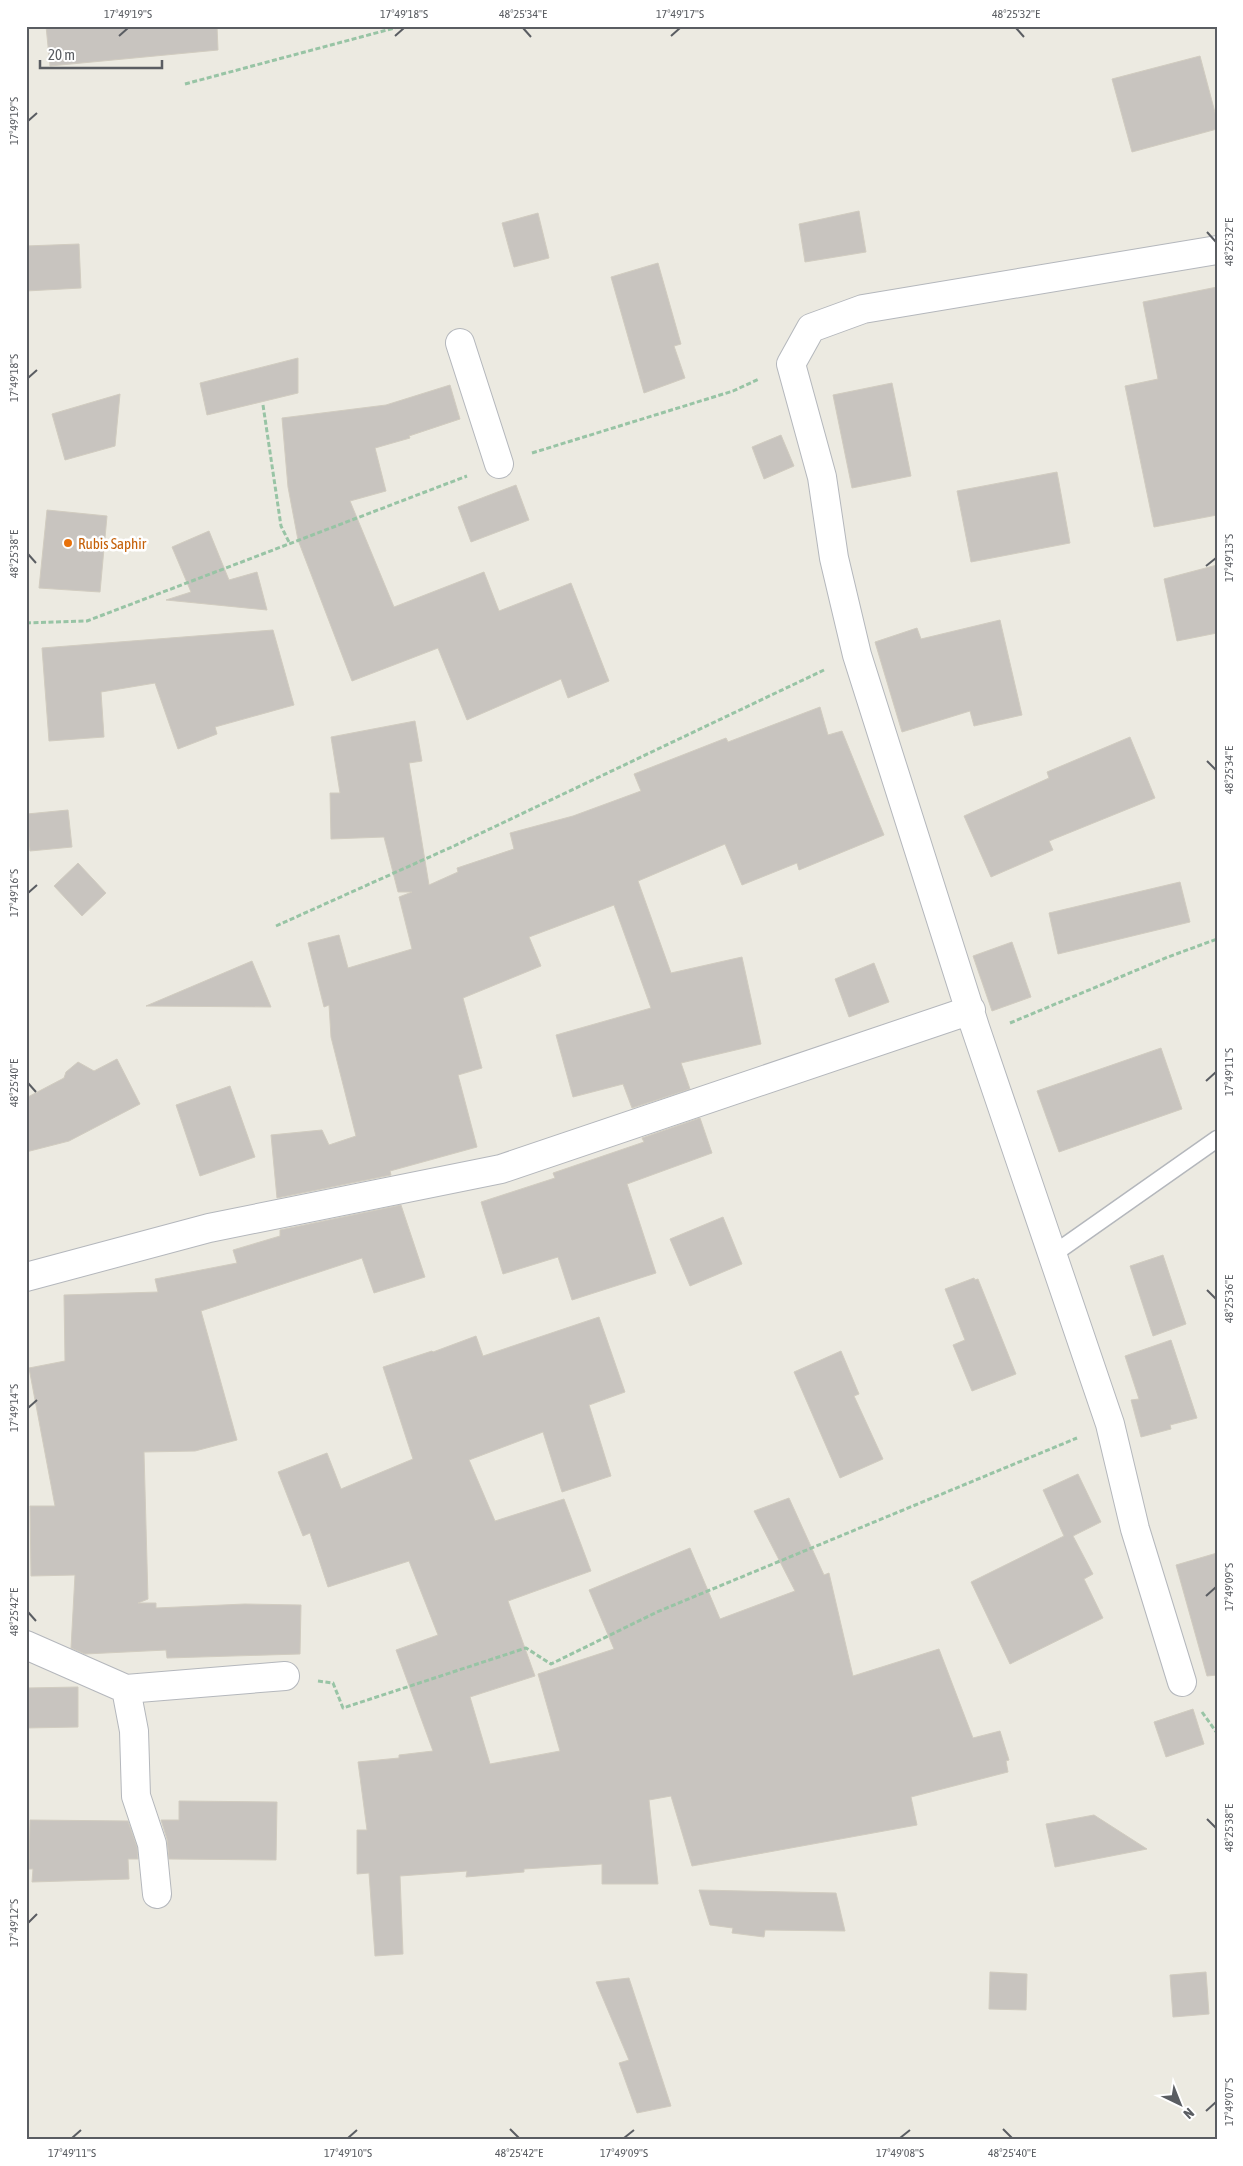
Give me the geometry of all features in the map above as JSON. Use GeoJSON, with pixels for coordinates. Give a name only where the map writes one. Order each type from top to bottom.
{"type":"FeatureCollection","features":[{"type":"Feature","properties":{"kind":"street"},"geometry":{"type":"LineString","coordinates":[[1182,1682],[1135,1529],[1110,1424],[972,1018],[857,655],[834,558],[822,477],[791,364],[811,328],[863,309],[1217,250]]}},
{"type":"Feature","properties":{"kind":"street"},"geometry":{"type":"LineString","coordinates":[[460,343],[499,464]]}},
{"type":"Feature","properties":{"kind":"street"},"geometry":{"type":"LineString","coordinates":[[26,1277],[209,1228],[500,1169],[972,1018]]}},
{"type":"Feature","properties":{"kind":"street"},"geometry":{"type":"LineString","coordinates":[[26,1645],[126,1689],[285,1676]]}},
{"type":"Feature","properties":{"kind":"street"},"geometry":{"type":"LineString","coordinates":[[126,1689],[134,1731],[136,1796],[152,1844],[156,1894]]}},
{"type":"Feature","properties":{"kind":"lane"},"geometry":{"type":"LineString","coordinates":[[1052,1255],[1217,1140]]}},
{"type":"Feature","properties":{"kind":"path"},"geometry":{"type":"LineString","coordinates":[[185,84],[402,26]]}},
{"type":"Feature","properties":{"kind":"path"},"geometry":{"type":"LineString","coordinates":[[26,624],[87,621],[499,464],[733,390],[791,364]]}},
{"type":"Feature","properties":{"kind":"path"},"geometry":{"type":"LineString","coordinates":[[263,405],[281,526],[290,544]]}},
{"type":"Feature","properties":{"kind":"path"},"geometry":{"type":"LineString","coordinates":[[276,926],[454,846],[857,655]]}},
{"type":"Feature","properties":{"kind":"path"},"geometry":{"type":"LineString","coordinates":[[972,1018],[1012,1023],[1168,956],[1217,939]]}},
{"type":"Feature","properties":{"kind":"path"},"geometry":{"type":"LineString","coordinates":[[285,1676],[333,1683],[343,1708],[526,1648],[551,1664],[666,1608],[1110,1424]]}},
{"type":"Feature","properties":{"kind":"building"},"geometry":{"type":"Polygon","coordinates":[[[46,26],[217,26],[218,50],[50,66],[46,26]]]}},
{"type":"Feature","properties":{"kind":"building"},"geometry":{"type":"Polygon","coordinates":[[[1200,56],[1217,120],[1217,129],[1132,152],[1112,79],[1200,56]]]}},
{"type":"Feature","properties":{"kind":"building"},"geometry":{"type":"Polygon","coordinates":[[[859,211],[866,252],[805,262],[799,224],[859,211]]]}},
{"type":"Feature","properties":{"kind":"building"},"geometry":{"type":"Polygon","coordinates":[[[538,213],[549,258],[514,267],[502,223],[538,213]]]}},
{"type":"Feature","properties":{"kind":"building"},"geometry":{"type":"Polygon","coordinates":[[[79,244],[81,288],[26,291],[26,246],[79,244]]]}},
{"type":"Feature","properties":{"kind":"building"},"geometry":{"type":"Polygon","coordinates":[[[658,263],[681,344],[674,346],[685,378],[644,393],[611,277],[658,263]]]}},
{"type":"Feature","properties":{"kind":"building"},"geometry":{"type":"Polygon","coordinates":[[[1217,287],[1217,515],[1154,527],[1125,386],[1158,379],[1143,302],[1217,287]]]}},
{"type":"Feature","properties":{"kind":"building"},"geometry":{"type":"Polygon","coordinates":[[[298,358],[298,393],[207,415],[200,383],[298,358]]]}},
{"type":"Feature","properties":{"kind":"building"},"geometry":{"type":"Polygon","coordinates":[[[892,383],[911,476],[852,488],[833,395],[892,383]]]}},
{"type":"Feature","properties":{"kind":"building"},"geometry":{"type":"Polygon","coordinates":[[[450,385],[460,419],[409,436],[410,438],[375,448],[386,491],[350,501],[394,607],[484,572],[499,611],[571,583],[609,681],[568,698],[561,679],[467,720],[438,648],[352,681],[298,540],[288,487],[282,418],[386,405],[450,385]]]}},
{"type":"Feature","properties":{"kind":"building"},"geometry":{"type":"Polygon","coordinates":[[[120,394],[115,446],[65,460],[52,414],[120,394]]]}},
{"type":"Feature","properties":{"kind":"building"},"geometry":{"type":"Polygon","coordinates":[[[781,435],[794,466],[764,479],[752,447],[781,435]]]}},
{"type":"Feature","properties":{"kind":"building"},"geometry":{"type":"Polygon","coordinates":[[[1057,472],[1070,543],[971,562],[957,491],[1057,472]]]}},
{"type":"Feature","properties":{"kind":"building"},"geometry":{"type":"Polygon","coordinates":[[[516,485],[529,520],[471,542],[458,507],[516,485]]]}},
{"type":"Feature","properties":{"kind":"building"},"geometry":{"type":"Polygon","coordinates":[[[47,510],[107,516],[100,592],[39,588],[47,510]]]}},
{"type":"Feature","properties":{"kind":"building"},"geometry":{"type":"Polygon","coordinates":[[[209,531],[229,580],[257,572],[267,610],[166,600],[191,592],[172,547],[209,531]]]}},
{"type":"Feature","properties":{"kind":"building"},"geometry":{"type":"Polygon","coordinates":[[[1217,565],[1217,633],[1177,641],[1164,579],[1217,565]]]}},
{"type":"Feature","properties":{"kind":"building"},"geometry":{"type":"Polygon","coordinates":[[[1000,620],[1022,715],[974,726],[970,711],[902,732],[875,642],[917,628],[921,639],[1000,620]]]}},
{"type":"Feature","properties":{"kind":"building"},"geometry":{"type":"Polygon","coordinates":[[[273,630],[294,705],[215,727],[217,734],[178,749],[155,683],[101,692],[104,737],[49,741],[42,648],[273,630]]]}},
{"type":"Feature","properties":{"kind":"building"},"geometry":{"type":"Polygon","coordinates":[[[820,707],[828,735],[842,731],[884,835],[799,870],[797,863],[742,885],[725,844],[638,881],[671,973],[742,957],[761,1044],[681,1063],[690,1089],[632,1108],[623,1084],[573,1097],[556,1035],[651,1008],[614,905],[529,937],[541,966],[463,998],[482,1068],[458,1075],[477,1147],[390,1171],[391,1175],[277,1198],[271,1135],[322,1130],[329,1145],[356,1136],[331,1037],[329,1005],[324,1007],[308,943],[339,935],[348,968],[412,949],[399,897],[412,892],[398,892],[384,837],[331,839],[330,793],[340,793],[331,737],[415,721],[422,761],[409,763],[429,885],[458,872],[457,868],[514,849],[510,833],[573,816],[641,791],[634,774],[726,738],[728,742],[820,707]]]}},
{"type":"Feature","properties":{"kind":"building"},"geometry":{"type":"Polygon","coordinates":[[[1130,737],[1155,798],[1049,841],[1053,850],[991,877],[964,816],[1049,778],[1047,772],[1130,737]]]}},
{"type":"Feature","properties":{"kind":"building"},"geometry":{"type":"Polygon","coordinates":[[[68,810],[72,847],[30,851],[27,814],[68,810]]]}},
{"type":"Feature","properties":{"kind":"building"},"geometry":{"type":"Polygon","coordinates":[[[78,863],[106,893],[82,916],[54,886],[78,863]]]}},
{"type":"Feature","properties":{"kind":"building"},"geometry":{"type":"Polygon","coordinates":[[[1180,882],[1190,922],[1058,954],[1049,913],[1180,882]]]}},
{"type":"Feature","properties":{"kind":"building"},"geometry":{"type":"Polygon","coordinates":[[[1012,942],[1031,997],[992,1011],[973,956],[1012,942]]]}},
{"type":"Feature","properties":{"kind":"building"},"geometry":{"type":"Polygon","coordinates":[[[252,961],[271,1007],[146,1006],[252,961]]]}},
{"type":"Feature","properties":{"kind":"building"},"geometry":{"type":"Polygon","coordinates":[[[874,963],[889,1002],[849,1017],[835,979],[874,963]]]}},
{"type":"Feature","properties":{"kind":"building"},"geometry":{"type":"Polygon","coordinates":[[[1161,1048],[1182,1109],[1059,1152],[1037,1091],[1161,1048]]]}},
{"type":"Feature","properties":{"kind":"building"},"geometry":{"type":"Polygon","coordinates":[[[117,1059],[140,1104],[69,1141],[26,1152],[26,1098],[64,1078],[66,1072],[78,1062],[94,1071],[117,1059]]]}},
{"type":"Feature","properties":{"kind":"building"},"geometry":{"type":"Polygon","coordinates":[[[230,1086],[255,1157],[200,1176],[176,1105],[230,1086]]]}},
{"type":"Feature","properties":{"kind":"building"},"geometry":{"type":"Polygon","coordinates":[[[700,1118],[712,1153],[627,1184],[656,1273],[572,1300],[558,1257],[503,1274],[481,1202],[555,1178],[553,1173],[644,1142],[642,1138],[700,1118]]]}},
{"type":"Feature","properties":{"kind":"building"},"geometry":{"type":"Polygon","coordinates":[[[401,1205],[425,1277],[374,1293],[362,1258],[201,1311],[237,1440],[195,1451],[144,1452],[148,1599],[138,1603],[156,1603],[156,1608],[245,1604],[301,1605],[300,1654],[167,1658],[166,1650],[85,1654],[71,1648],[75,1575],[31,1576],[30,1506],[55,1506],[29,1368],[65,1361],[64,1295],[158,1292],[155,1279],[237,1263],[233,1250],[280,1236],[280,1230],[401,1205]]]}},
{"type":"Feature","properties":{"kind":"building"},"geometry":{"type":"Polygon","coordinates":[[[723,1217],[742,1264],[690,1286],[670,1239],[723,1217]]]}},
{"type":"Feature","properties":{"kind":"building"},"geometry":{"type":"Polygon","coordinates":[[[1163,1255],[1186,1324],[1153,1336],[1130,1266],[1163,1255]]]}},
{"type":"Feature","properties":{"kind":"building"},"geometry":{"type":"Polygon","coordinates":[[[974,1278],[975,1280],[978,1279],[1016,1374],[972,1391],[953,1345],[965,1340],[945,1289],[974,1278]]]}},
{"type":"Feature","properties":{"kind":"building"},"geometry":{"type":"Polygon","coordinates":[[[599,1317],[625,1392],[589,1405],[611,1476],[562,1492],[543,1432],[469,1460],[495,1521],[564,1499],[591,1571],[508,1601],[535,1676],[470,1697],[490,1764],[560,1751],[538,1674],[614,1649],[589,1590],[690,1548],[720,1619],[795,1591],[754,1511],[789,1498],[824,1575],[829,1573],[853,1676],[939,1649],[973,1738],[1000,1731],[1009,1760],[1006,1761],[1008,1772],[911,1797],[917,1825],[692,1866],[671,1796],[649,1800],[658,1884],[602,1884],[602,1864],[524,1869],[524,1872],[466,1877],[467,1871],[400,1876],[403,1954],[375,1956],[369,1873],[357,1874],[357,1830],[367,1830],[358,1762],[399,1758],[399,1755],[433,1751],[396,1650],[438,1635],[409,1561],[328,1587],[310,1533],[303,1536],[278,1472],[327,1453],[341,1489],[413,1459],[383,1367],[433,1352],[476,1336],[483,1356],[599,1317]]]}},
{"type":"Feature","properties":{"kind":"building"},"geometry":{"type":"Polygon","coordinates":[[[1171,1340],[1197,1418],[1170,1425],[1171,1429],[1141,1437],[1131,1400],[1139,1399],[1125,1356],[1171,1340]]]}},
{"type":"Feature","properties":{"kind":"building"},"geometry":{"type":"Polygon","coordinates":[[[841,1351],[859,1394],[854,1396],[883,1459],[840,1478],[794,1372],[841,1351]]]}},
{"type":"Feature","properties":{"kind":"building"},"geometry":{"type":"Polygon","coordinates":[[[1078,1474],[1101,1522],[1073,1536],[1093,1574],[1084,1579],[1103,1618],[1010,1664],[971,1582],[1064,1536],[1043,1490],[1078,1474]]]}},
{"type":"Feature","properties":{"kind":"building"},"geometry":{"type":"Polygon","coordinates":[[[1217,1553],[1217,1675],[1207,1676],[1176,1565],[1217,1553]]]}},
{"type":"Feature","properties":{"kind":"building"},"geometry":{"type":"Polygon","coordinates":[[[78,1687],[78,1727],[26,1728],[27,1688],[78,1687]]]}},
{"type":"Feature","properties":{"kind":"building"},"geometry":{"type":"Polygon","coordinates":[[[1193,1709],[1204,1744],[1166,1757],[1154,1722],[1193,1709]]]}},
{"type":"Feature","properties":{"kind":"building"},"geometry":{"type":"Polygon","coordinates":[[[179,1801],[277,1802],[276,1860],[169,1859],[167,1839],[161,1820],[179,1820],[179,1801]]]}},
{"type":"Feature","properties":{"kind":"building"},"geometry":{"type":"Polygon","coordinates":[[[1094,1815],[1147,1849],[1055,1867],[1046,1824],[1094,1815]]]}},
{"type":"Feature","properties":{"kind":"building"},"geometry":{"type":"Polygon","coordinates":[[[30,1820],[128,1821],[137,1847],[138,1859],[128,1859],[129,1879],[32,1882],[33,1869],[29,1869],[30,1820]]]}},
{"type":"Feature","properties":{"kind":"building"},"geometry":{"type":"Polygon","coordinates":[[[699,1890],[836,1893],[845,1931],[765,1930],[764,1937],[732,1933],[733,1928],[710,1925],[699,1890]]]}},
{"type":"Feature","properties":{"kind":"building"},"geometry":{"type":"Polygon","coordinates":[[[990,1972],[1027,1974],[1026,2010],[989,2009],[990,1972]]]}},
{"type":"Feature","properties":{"kind":"building"},"geometry":{"type":"Polygon","coordinates":[[[1206,1972],[1209,2014],[1173,2017],[1170,1975],[1206,1972]]]}},
{"type":"Feature","properties":{"kind":"building"},"geometry":{"type":"Polygon","coordinates":[[[629,1978],[671,2106],[637,2113],[619,2063],[629,2060],[596,1982],[629,1978]]]}},
{"type":"Feature","properties":{"kind":"place","name":"Rubis Saphir"},"geometry":{"type":"Point","coordinates":[68,543]}}]}
